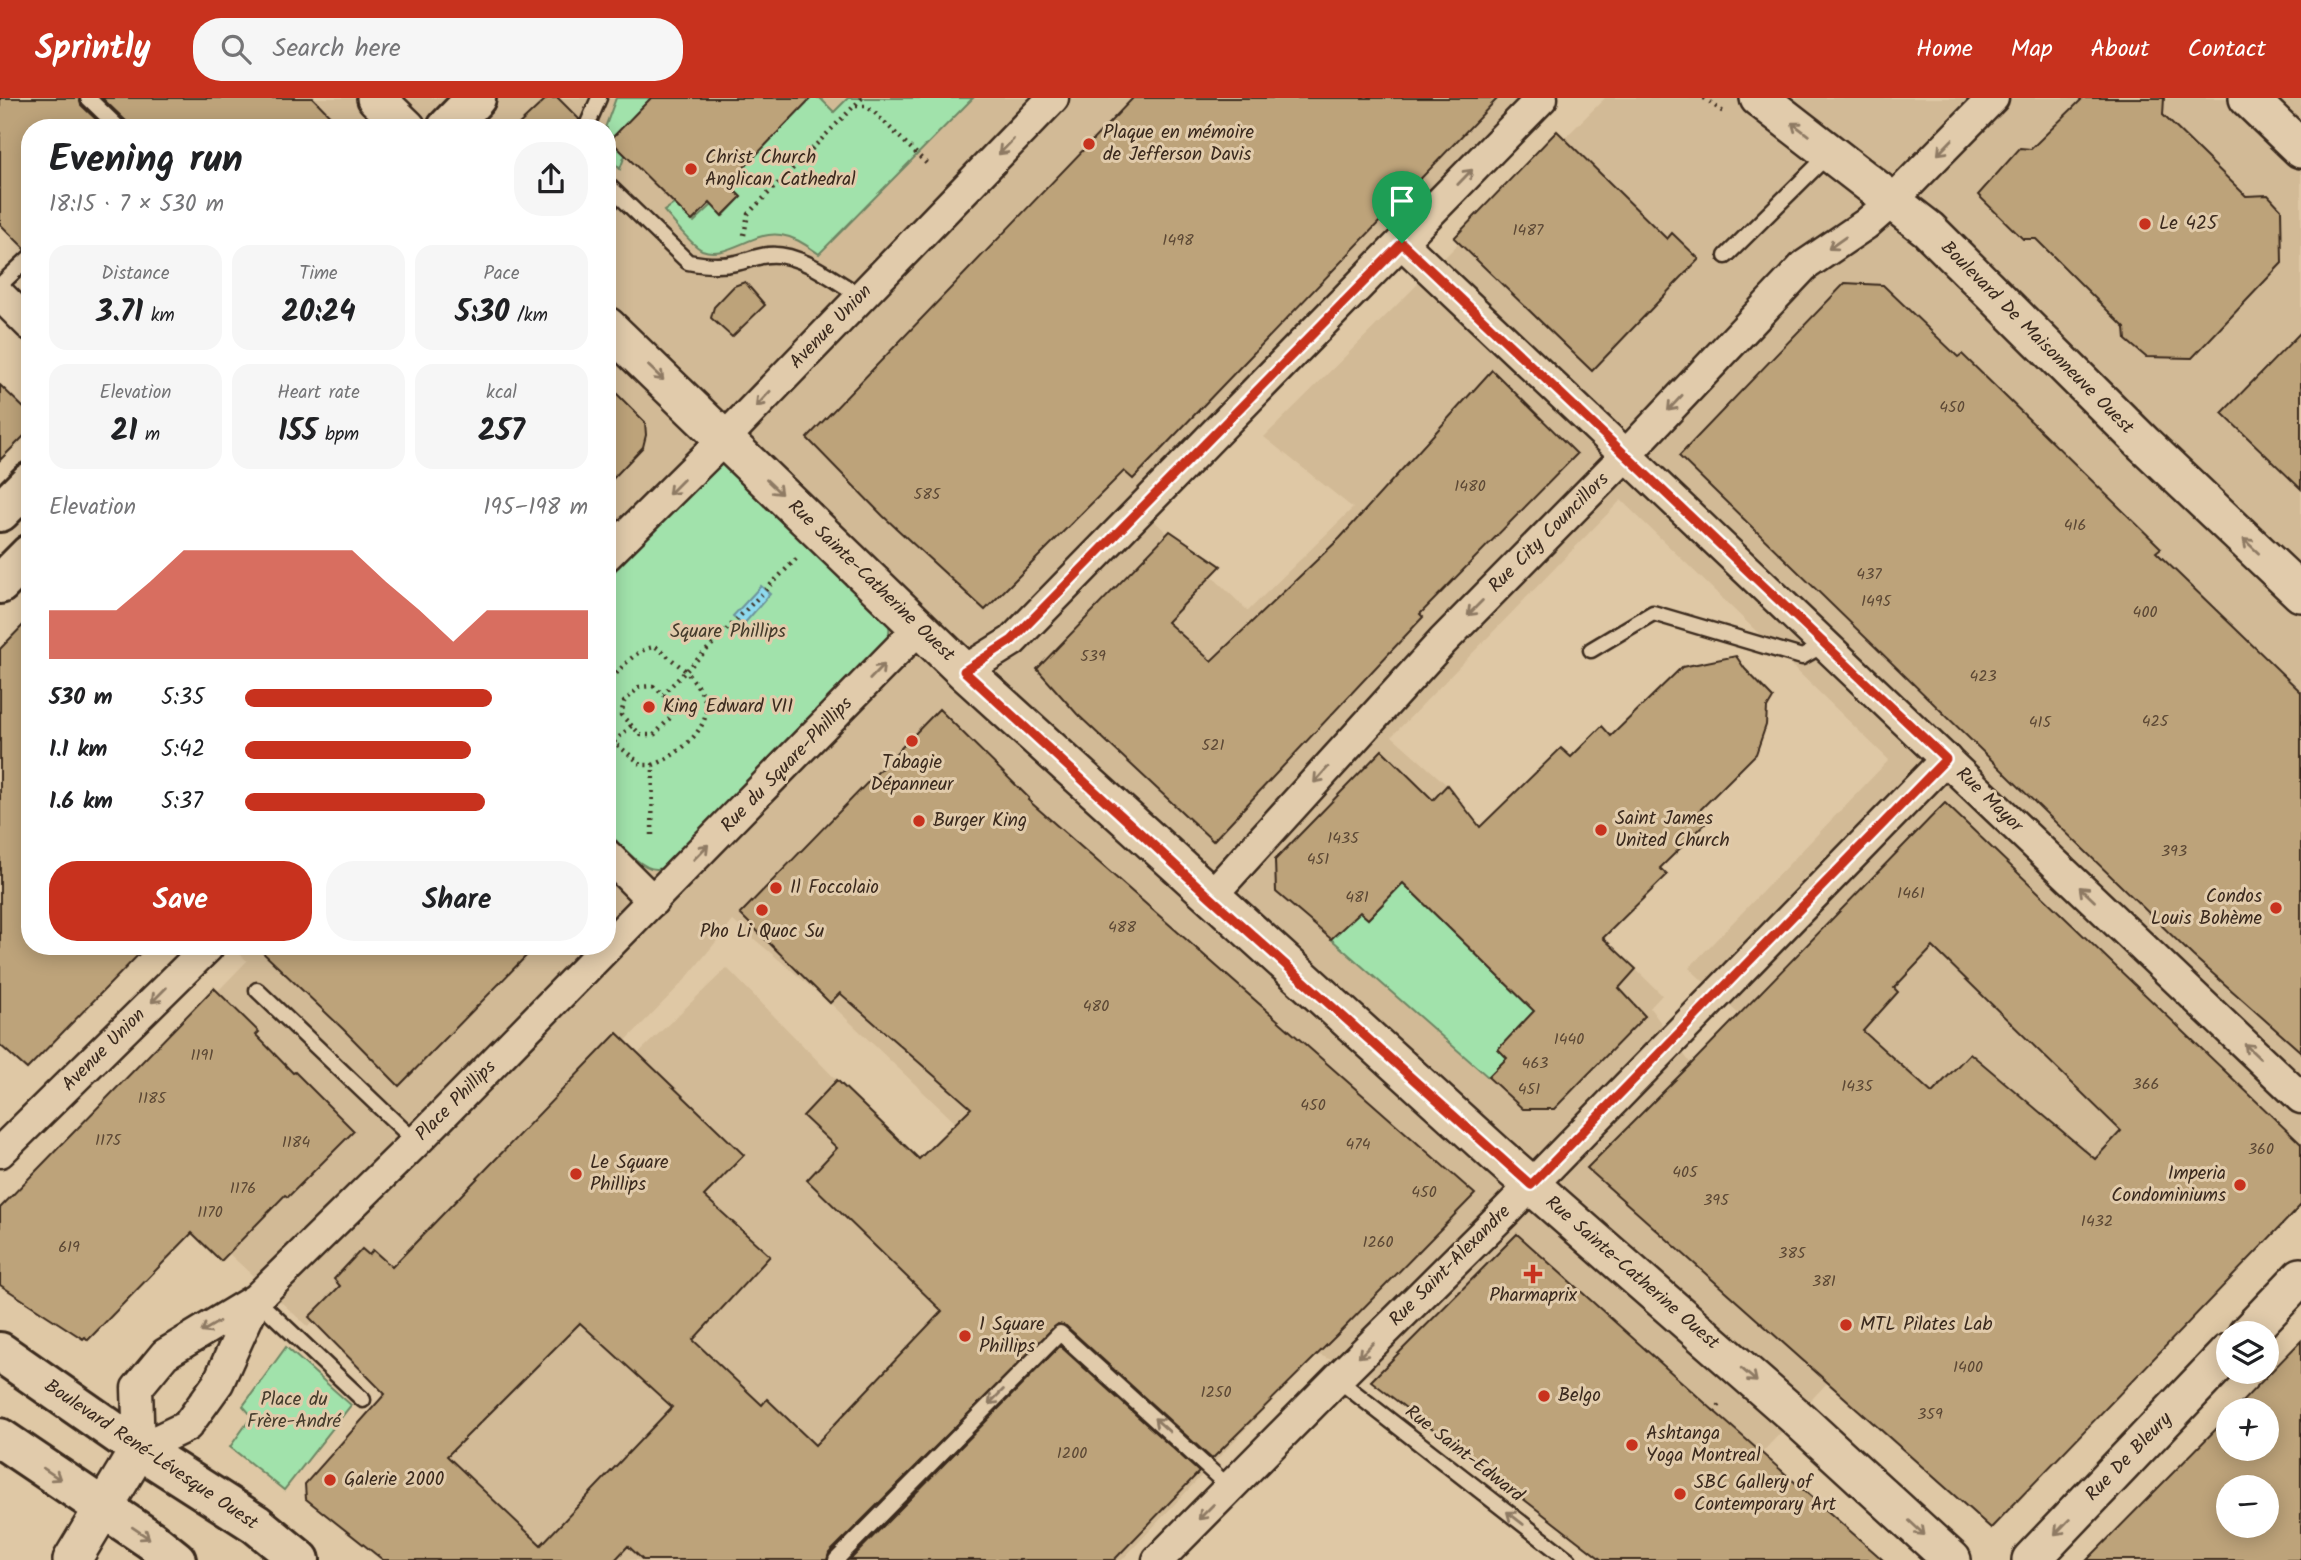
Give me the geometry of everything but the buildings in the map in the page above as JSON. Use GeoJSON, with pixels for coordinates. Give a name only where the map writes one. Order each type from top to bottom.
{"type":"FeatureCollection","features":[{"type":"Feature","properties":{"kind":"main road"},"geometry":{"type":"LineString","coordinates":[[456,119],[476,98]]}},
{"type":"Feature","properties":{"kind":"main road"},"geometry":{"type":"LineString","coordinates":[[0,512],[21,491]]}},
{"type":"Feature","properties":{"kind":"main road"},"geometry":{"type":"LineString","coordinates":[[0,584],[21,563]]}},
{"type":"Feature","properties":{"kind":"main road","name":"Boulevard René-Lévesque Ouest"},"geometry":{"type":"LineString","coordinates":[[0,1352],[139,1449],[256,1524],[300,1560]]}},
{"type":"Feature","properties":{"kind":"main road"},"geometry":{"type":"LineString","coordinates":[[0,1438],[151,1540],[176,1560]]}},
{"type":"Feature","properties":{"kind":"street"},"geometry":{"type":"LineString","coordinates":[[376,98],[398,119]]}},
{"type":"Feature","properties":{"kind":"street","name":"Avenue Union"},"geometry":{"type":"LineString","coordinates":[[616,546],[724,439],[1053,98]]}},
{"type":"Feature","properties":{"kind":"street"},"geometry":{"type":"LineString","coordinates":[[964,671],[1012,640],[1542,98]]}},
{"type":"Feature","properties":{"kind":"street","name":"Boulevard De Maisonneuve Ouest"},"geometry":{"type":"LineString","coordinates":[[1759,98],[1928,229],[2144,444],[2301,593]]}},
{"type":"Feature","properties":{"kind":"street","name":"Rue City Councillors"},"geometry":{"type":"LineString","coordinates":[[1210,897],[1443,641],[1626,455],[1804,266],[1866,224],[1891,202],[1993,98]]}},
{"type":"Feature","properties":{"kind":"street"},"geometry":{"type":"LineString","coordinates":[[2248,98],[2301,149]]}},
{"type":"Feature","properties":{"kind":"street","name":"Rue Mayor"},"geometry":{"type":"LineString","coordinates":[[1402,243],[2301,1098]]}},
{"type":"Feature","properties":{"kind":"street"},"geometry":{"type":"LineString","coordinates":[[0,295],[21,316]]}},
{"type":"Feature","properties":{"kind":"street","name":"Rue Sainte-Catherine Ouest"},"geometry":{"type":"LineString","coordinates":[[616,335],[964,671],[1210,897],[1531,1185],[1796,1416],[1952,1560]]}},
{"type":"Feature","properties":{"kind":"street","name":"Rue du Square-Phillips"},"geometry":{"type":"LineString","coordinates":[[653,901],[919,628]]}},
{"type":"Feature","properties":{"kind":"street","name":"Rue Saint-Alexandre"},"geometry":{"type":"LineString","coordinates":[[1158,1560],[1531,1185],[1946,759]]}},
{"type":"Feature","properties":{"kind":"street"},"geometry":{"type":"LineString","coordinates":[[616,864],[653,901]]}},
{"type":"Feature","properties":{"kind":"street","name":"Place Phillips"},"geometry":{"type":"LineString","coordinates":[[616,939],[653,901]]}},
{"type":"Feature","properties":{"kind":"street","name":"Avenue Union"},"geometry":{"type":"LineString","coordinates":[[0,1152],[200,955]]}},
{"type":"Feature","properties":{"kind":"street","name":"Place Phillips"},"geometry":{"type":"LineString","coordinates":[[256,1299],[416,1142],[600,955]]}},
{"type":"Feature","properties":{"kind":"street"},"geometry":{"type":"LineString","coordinates":[[2259,1321],[2301,1276]]}},
{"type":"Feature","properties":{"kind":"street"},"geometry":{"type":"LineString","coordinates":[[139,1449],[187,1426],[218,1382],[256,1299]]}},
{"type":"Feature","properties":{"kind":"street"},"geometry":{"type":"LineString","coordinates":[[72,1560],[139,1449],[137,1388],[164,1354],[256,1299]]}},
{"type":"Feature","properties":{"kind":"street","name":"Rue De Bleury"},"geometry":{"type":"LineString","coordinates":[[2031,1560],[2216,1366]]}},
{"type":"Feature","properties":{"kind":"lane"},"geometry":{"type":"LineString","coordinates":[[88,98],[110,119]]}},
{"type":"Feature","properties":{"kind":"lane"},"geometry":{"type":"LineString","coordinates":[[590,119],[599,98]]}},
{"type":"Feature","properties":{"kind":"lane"},"geometry":{"type":"LineString","coordinates":[[1726,256],[1831,152]]}},
{"type":"Feature","properties":{"kind":"lane"},"geometry":{"type":"LineString","coordinates":[[616,193],[688,262],[704,265],[737,263],[769,254],[788,256],[860,296]]}},
{"type":"Feature","properties":{"kind":"lane"},"geometry":{"type":"LineString","coordinates":[[0,285],[21,265]]}},
{"type":"Feature","properties":{"kind":"lane"},"geometry":{"type":"LineString","coordinates":[[1591,650],[1653,613],[1802,657],[1825,644]]}},
{"type":"Feature","properties":{"kind":"lane"},"geometry":{"type":"LineString","coordinates":[[257,989],[416,1142]]}},
{"type":"Feature","properties":{"kind":"lane"},"geometry":{"type":"LineString","coordinates":[[256,1299],[363,1400]]}},
{"type":"Feature","properties":{"kind":"lane"},"geometry":{"type":"LineString","coordinates":[[836,1560],[1060,1333],[1230,1488]]}},
{"type":"Feature","properties":{"kind":"lane","name":"Rue Saint-Edward"},"geometry":{"type":"LineString","coordinates":[[1336,1379],[1569,1560]]}},
{"type":"Feature","properties":{"kind":"path"},"geometry":{"type":"LineString","coordinates":[[737,263],[748,214],[862,98]]}},
{"type":"Feature","properties":{"kind":"path"},"geometry":{"type":"LineString","coordinates":[[855,106],[865,106],[873,111],[927,164]]}},
{"type":"Feature","properties":{"kind":"path"},"geometry":{"type":"LineString","coordinates":[[663,694],[797,558]]}},
{"type":"Feature","properties":{"kind":"path"},"geometry":{"type":"LineString","coordinates":[[616,675],[639,652],[656,647],[686,671],[701,692],[706,707],[704,723],[676,754],[653,765],[642,765],[616,745]]}},
{"type":"Feature","properties":{"kind":"path"},"geometry":{"type":"LineString","coordinates":[[653,686],[663,694],[672,702],[672,716],[654,735],[641,735],[621,715],[624,702],[639,687],[653,686]]}},
{"type":"Feature","properties":{"kind":"path"},"geometry":{"type":"LineString","coordinates":[[616,741],[631,726]]}},
{"type":"Feature","properties":{"kind":"path"},"geometry":{"type":"LineString","coordinates":[[652,835],[653,765]]}},
{"type":"Feature","properties":{"kind":"path"},"geometry":{"type":"LineString","coordinates":[[1713,1412],[1721,1404]]}},
{"type":"Feature","properties":{"kind":"shaded area"},"geometry":{"type":"Polygon","coordinates":[[[69,98],[1543,98],[1142,509],[1248,611],[1353,508],[1264,437],[1605,98],[2301,98],[2301,1204],[2012,1509],[1862,1389],[1974,1232],[1689,968],[1889,760],[1621,500],[1392,736],[1447,785],[1463,805],[1455,829],[1368,919],[1498,1049],[1534,1011],[1612,946],[1662,995],[1650,1008],[1691,1064],[1828,1382],[1755,1460],[1387,1382],[1304,1349],[1097,1258],[830,1003],[733,921],[684,981],[395,1277],[367,1254],[308,1327],[196,1223],[0,1216],[247,961],[241,955],[616,955],[616,119],[90,119],[69,98]]]}},
{"type":"Feature","properties":{"kind":"shaded area"},"geometry":{"type":"Polygon","coordinates":[[[727,968],[1085,1334],[1304,1367],[1122,1560],[383,1560],[317,1498],[393,1377],[346,1334],[727,968]]]}},
{"type":"Feature","properties":{"kind":"green space"},"geometry":{"type":"Polygon","coordinates":[[[616,98],[651,98],[616,134],[616,119],[608,119],[616,98]]]}},
{"type":"Feature","properties":{"kind":"green space"},"geometry":{"type":"Polygon","coordinates":[[[811,98],[820,98],[834,112],[848,98],[973,98],[819,254],[796,240],[781,235],[761,237],[721,251],[702,250],[664,211],[674,204],[694,222],[712,205],[723,216],[741,197],[728,184],[811,98]]]}},
{"type":"Feature","properties":{"kind":"green space"},"geometry":{"type":"Polygon","coordinates":[[[616,146],[625,155],[620,169],[616,165],[616,146]]]}},
{"type":"Feature","properties":{"kind":"green space","name":"Square Phillips"},"geometry":{"type":"Polygon","coordinates":[[[721,462],[882,611],[889,624],[888,639],[672,862],[657,869],[644,865],[616,840],[616,570],[721,462]]]}},
{"type":"Feature","properties":{"kind":"green space"},"geometry":{"type":"Polygon","coordinates":[[[1403,883],[1534,1011],[1499,1049],[1507,1058],[1488,1077],[1331,939],[1360,912],[1368,919],[1403,883]]]}},
{"type":"Feature","properties":{"kind":"green space","name":"Place du Frère-André"},"geometry":{"type":"Polygon","coordinates":[[[286,1347],[351,1405],[284,1490],[230,1447],[252,1416],[243,1406],[286,1347]]]}},
{"type":"Feature","properties":{"kind":"water"},"geometry":{"type":"Polygon","coordinates":[[[761,586],[770,594],[743,625],[733,616],[761,586]]]}},
{"type":"Feature","properties":{"kind":"place","name":"Plaque en mémoire de Jefferson Davis"},"geometry":{"type":"Point","coordinates":[1089,144]}},
{"type":"Feature","properties":{"kind":"place","name":"Christ Church Anglican Cathedral"},"geometry":{"type":"Point","coordinates":[691,169]}},
{"type":"Feature","properties":{"kind":"place","name":"Le 425"},"geometry":{"type":"Point","coordinates":[2145,224]}},
{"type":"Feature","properties":{"kind":"place","name":"King Edward VII"},"geometry":{"type":"Point","coordinates":[649,707]}},
{"type":"Feature","properties":{"kind":"place","name":"Tabagie Dépanneur"},"geometry":{"type":"Point","coordinates":[912,741]}},
{"type":"Feature","properties":{"kind":"place","name":"Burger King"},"geometry":{"type":"Point","coordinates":[919,821]}},
{"type":"Feature","properties":{"kind":"place","name":"Saint James United Church"},"geometry":{"type":"Point","coordinates":[1601,830]}},
{"type":"Feature","properties":{"kind":"place","name":"Il Foccolaio"},"geometry":{"type":"Point","coordinates":[776,888]}},
{"type":"Feature","properties":{"kind":"place","name":"Condos Louis Bohème"},"geometry":{"type":"Point","coordinates":[2276,908]}},
{"type":"Feature","properties":{"kind":"place","name":"Pho Li Quoc Su"},"geometry":{"type":"Point","coordinates":[762,910]}},
{"type":"Feature","properties":{"kind":"place","name":"Le Square Phillips"},"geometry":{"type":"Point","coordinates":[576,1174]}},
{"type":"Feature","properties":{"kind":"place","name":"Imperia Condominiums"},"geometry":{"type":"Point","coordinates":[2240,1185]}},
{"type":"Feature","properties":{"kind":"place","name":"Pharmaprix"},"geometry":{"type":"Point","coordinates":[1533,1274]}},
{"type":"Feature","properties":{"kind":"place","name":"MTL Pilates Lab"},"geometry":{"type":"Point","coordinates":[1846,1325]}},
{"type":"Feature","properties":{"kind":"place","name":"1 Square Phillips"},"geometry":{"type":"Point","coordinates":[965,1336]}},
{"type":"Feature","properties":{"kind":"place","name":"Belgo"},"geometry":{"type":"Point","coordinates":[1544,1396]}},
{"type":"Feature","properties":{"kind":"place","name":"Ashtanga Yoga Montreal"},"geometry":{"type":"Point","coordinates":[1632,1445]}},
{"type":"Feature","properties":{"kind":"place","name":"Galerie 2000"},"geometry":{"type":"Point","coordinates":[330,1480]}},
{"type":"Feature","properties":{"kind":"place","name":"SBC Gallery of Contemporary Art"},"geometry":{"type":"Point","coordinates":[1680,1494]}},
{"type":"Feature","properties":{"kind":"route"},"geometry":{"type":"LineString","coordinates":[[1402,243],[1946,759],[1531,1185],[1210,897],[964,671],[1012,640],[1402,243]]}}]}
